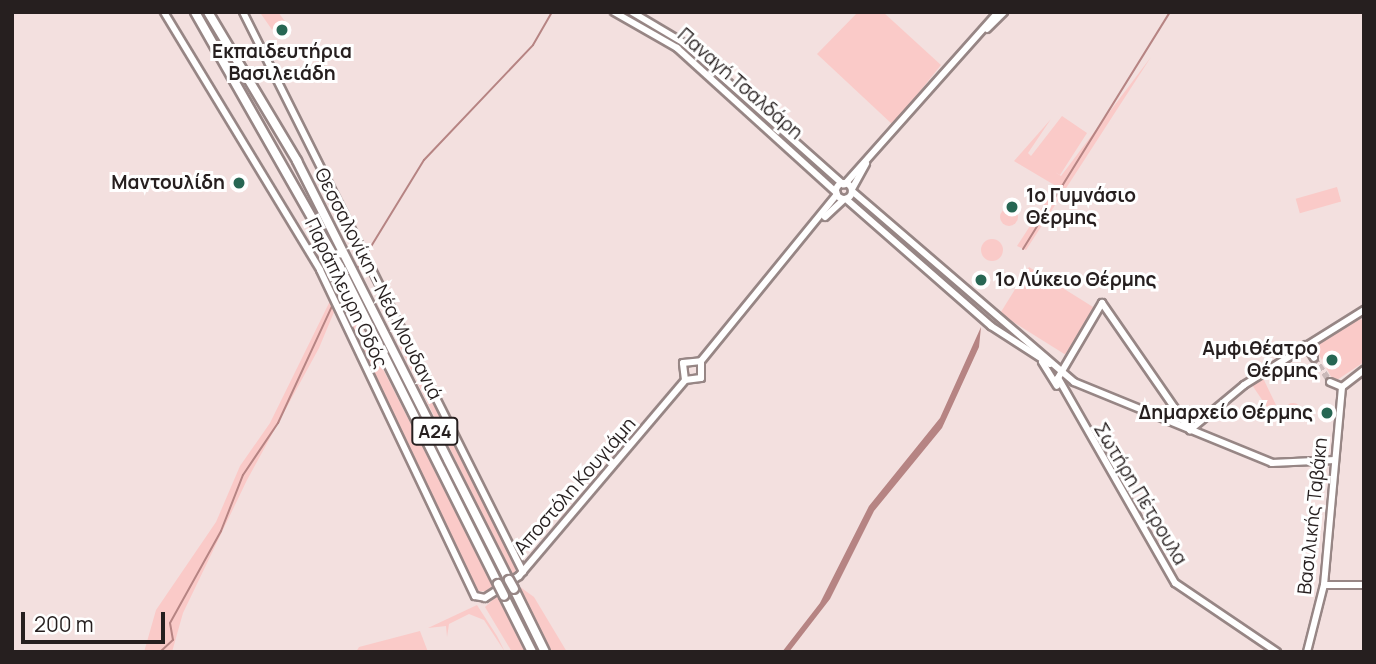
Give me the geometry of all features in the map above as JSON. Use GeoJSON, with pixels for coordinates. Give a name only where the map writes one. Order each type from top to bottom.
{"type":"FeatureCollection","features":[{"type":"Feature","properties":{"kind":"highway","name":"Θεσσαλονίκη - Νέα Μουδανιά"},"geometry":{"type":"LineString","coordinates":[[195,12],[345,276],[532,652]]}},
{"type":"Feature","properties":{"kind":"highway","name":"Θεσσαλονίκη - Νέα Μουδανιά"},"geometry":{"type":"LineString","coordinates":[[208,12],[351,264],[545,652]]}},
{"type":"Feature","properties":{"kind":"street","name":"Παράπλευρη Οδός"},"geometry":{"type":"LineString","coordinates":[[164,12],[283,203],[479,598]]}},
{"type":"Feature","properties":{"kind":"street","name":"Παράπλευρη Οδός"},"geometry":{"type":"LineString","coordinates":[[243,12],[269,54],[313,160],[370,259],[523,572]]}},
{"type":"Feature","properties":{"kind":"street","name":"Παναγή Τσαλδάρη"},"geometry":{"type":"LineString","coordinates":[[614,12],[682,51],[837,193],[985,321],[1041,361],[1051,365]]}},
{"type":"Feature","properties":{"kind":"street","name":"Παναγή Τσαλδάρη"},"geometry":{"type":"LineString","coordinates":[[632,12],[684,43],[1060,372],[1272,463],[1335,460]]}},
{"type":"Feature","properties":{"kind":"street"},"geometry":{"type":"LineString","coordinates":[[701,361],[683,363],[685,380],[701,378],[701,361],[820,220],[837,193],[848,187],[998,12]]}},
{"type":"Feature","properties":{"kind":"street"},"geometry":{"type":"LineString","coordinates":[[982,32],[1004,12]]}},
{"type":"Feature","properties":{"kind":"street"},"geometry":{"type":"LineString","coordinates":[[820,220],[845,199],[848,187]]}},
{"type":"Feature","properties":{"kind":"street"},"geometry":{"type":"LineString","coordinates":[[283,203],[300,193]]}},
{"type":"Feature","properties":{"kind":"street"},"geometry":{"type":"LineString","coordinates":[[1058,387],[1060,372],[1102,303],[1191,430],[1306,345],[1364,310]]}},
{"type":"Feature","properties":{"kind":"street"},"geometry":{"type":"LineString","coordinates":[[1306,345],[1314,358]]}},
{"type":"Feature","properties":{"kind":"street","name":"Σωτήρη Πέτρουλα"},"geometry":{"type":"LineString","coordinates":[[1041,361],[1175,583],[1278,652]]}},
{"type":"Feature","properties":{"kind":"street"},"geometry":{"type":"LineString","coordinates":[[1331,382],[1342,387],[1364,370]]}},
{"type":"Feature","properties":{"kind":"street","name":"Αποστόλη Κουγιάμη"},"geometry":{"type":"LineString","coordinates":[[479,598],[523,572],[685,380]]}},
{"type":"Feature","properties":{"kind":"street","name":"Βασιλικής Ταβάκη"},"geometry":{"type":"LineString","coordinates":[[1307,650],[1324,585],[1342,387]]}},
{"type":"Feature","properties":{"kind":"street"},"geometry":{"type":"LineString","coordinates":[[520,564],[531,563]]}},
{"type":"Feature","properties":{"kind":"street"},"geometry":{"type":"LineString","coordinates":[[1324,585],[1364,585]]}},
{"type":"Feature","properties":{"kind":"shaded area"},"geometry":{"type":"Polygon","coordinates":[[[278,12],[287,24],[275,34],[261,14],[278,12]]]}},
{"type":"Feature","properties":{"kind":"shaded area"},"geometry":{"type":"Polygon","coordinates":[[[858,12],[883,12],[941,65],[893,125],[817,54],[858,12]]]}},
{"type":"Feature","properties":{"kind":"shaded area"},"geometry":{"type":"Polygon","coordinates":[[[1151,57],[1026,250],[1017,246],[1056,186],[1014,161],[1051,119],[1028,153],[1031,156],[1062,116],[1087,133],[1060,175],[1055,172],[1061,176],[1151,57]]]}},
{"type":"Feature","properties":{"kind":"shaded area"},"geometry":{"type":"Polygon","coordinates":[[[303,180],[542,652],[539,652],[303,180]]]}},
{"type":"Feature","properties":{"kind":"shaded area"},"geometry":{"type":"Polygon","coordinates":[[[1337,187],[1341,201],[1300,213],[1296,199],[1337,187]]]}},
{"type":"Feature","properties":{"kind":"shaded area"},"geometry":{"type":"Polygon","coordinates":[[[1005,208],[1013,208],[1018,217],[1016,224],[1005,226],[1000,221],[1000,213],[1005,208]]]}},
{"type":"Feature","properties":{"kind":"shaded area"},"geometry":{"type":"Polygon","coordinates":[[[992,239],[1002,246],[1003,250],[996,260],[992,261],[982,254],[981,250],[988,240],[992,239]]]}},
{"type":"Feature","properties":{"kind":"shaded area"},"geometry":{"type":"Polygon","coordinates":[[[1029,267],[1094,308],[1065,354],[1000,314],[1029,267]]]}},
{"type":"Feature","properties":{"kind":"shaded area"},"geometry":{"type":"Polygon","coordinates":[[[347,291],[358,315],[355,331],[340,298],[347,291]]]}},
{"type":"Feature","properties":{"kind":"shaded area"},"geometry":{"type":"Polygon","coordinates":[[[377,300],[473,478],[516,567],[514,579],[377,300]]]}},
{"type":"Feature","properties":{"kind":"shaded area"},"geometry":{"type":"Polygon","coordinates":[[[330,301],[334,312],[319,348],[247,480],[183,613],[172,652],[144,652],[156,610],[216,522],[240,466],[270,423],[330,301]]]}},
{"type":"Feature","properties":{"kind":"shaded area"},"geometry":{"type":"Polygon","coordinates":[[[1356,317],[1364,321],[1364,362],[1334,382],[1313,344],[1356,317]]]}},
{"type":"Feature","properties":{"kind":"shaded area"},"geometry":{"type":"Polygon","coordinates":[[[981,327],[979,347],[942,428],[874,511],[830,599],[789,652],[782,652],[820,603],[869,506],[940,418],[981,327]]]}},
{"type":"Feature","properties":{"kind":"shaded area"},"geometry":{"type":"Polygon","coordinates":[[[367,340],[495,590],[476,592],[357,346],[367,340]]]}},
{"type":"Feature","properties":{"kind":"shaded area"},"geometry":{"type":"Polygon","coordinates":[[[1263,378],[1276,405],[1269,410],[1252,385],[1263,378]]]}},
{"type":"Feature","properties":{"kind":"shaded area"},"geometry":{"type":"Polygon","coordinates":[[[1290,403],[1296,403],[1301,411],[1299,417],[1290,419],[1285,414],[1285,408],[1290,403]]]}},
{"type":"Feature","properties":{"kind":"shaded area"},"geometry":{"type":"Polygon","coordinates":[[[516,584],[534,597],[567,652],[551,652],[516,584]]]}},
{"type":"Feature","properties":{"kind":"shaded area"},"geometry":{"type":"Polygon","coordinates":[[[498,595],[527,652],[512,652],[485,607],[498,595]]]}},
{"type":"Feature","properties":{"kind":"shaded area"},"geometry":{"type":"Polygon","coordinates":[[[477,605],[505,652],[484,620],[469,614],[449,624],[447,637],[446,626],[428,628],[477,605]]]}},
{"type":"Feature","properties":{"kind":"shaded area"},"geometry":{"type":"Polygon","coordinates":[[[420,631],[428,652],[356,652],[359,647],[420,631]]]}},
{"type":"Feature","properties":{"kind":"waterway"},"geometry":{"type":"LineString","coordinates":[[367,253],[424,160],[533,45],[552,12]]}},
{"type":"Feature","properties":{"kind":"waterway"},"geometry":{"type":"LineString","coordinates":[[1023,249],[1170,12]]}},
{"type":"Feature","properties":{"kind":"waterway"},"geometry":{"type":"LineString","coordinates":[[358,267],[364,258]]}},
{"type":"Feature","properties":{"kind":"waterway"},"geometry":{"type":"LineString","coordinates":[[338,294],[345,286]]}},
{"type":"Feature","properties":{"kind":"waterway"},"geometry":{"type":"LineString","coordinates":[[160,652],[173,640],[170,623],[221,531],[243,475],[278,423],[333,304]]}},
{"type":"Feature","properties":{"kind":"tunnel"},"geometry":{"type":"LineString","coordinates":[[1314,358],[1330,382]]}},
{"type":"Feature","properties":{"kind":"place","name":"Εκπαιδευτήρια Βασιλειάδη"},"geometry":{"type":"Point","coordinates":[282,30]}},
{"type":"Feature","properties":{"kind":"place","name":"Μαντουλίδη"},"geometry":{"type":"Point","coordinates":[239,183]}},
{"type":"Feature","properties":{"kind":"place","name":"1ο Γυμνάσιο Θέρμης"},"geometry":{"type":"Point","coordinates":[1012,207]}},
{"type":"Feature","properties":{"kind":"place","name":"1ο Λύκειο Θέρμης"},"geometry":{"type":"Point","coordinates":[981,280]}},
{"type":"Feature","properties":{"kind":"place","name":"Αμφιθέατρο Θέρμης"},"geometry":{"type":"Point","coordinates":[1332,360]}},
{"type":"Feature","properties":{"kind":"place","name":"Δημαρχείο Θέρμης"},"geometry":{"type":"Point","coordinates":[1327,413]}}]}
